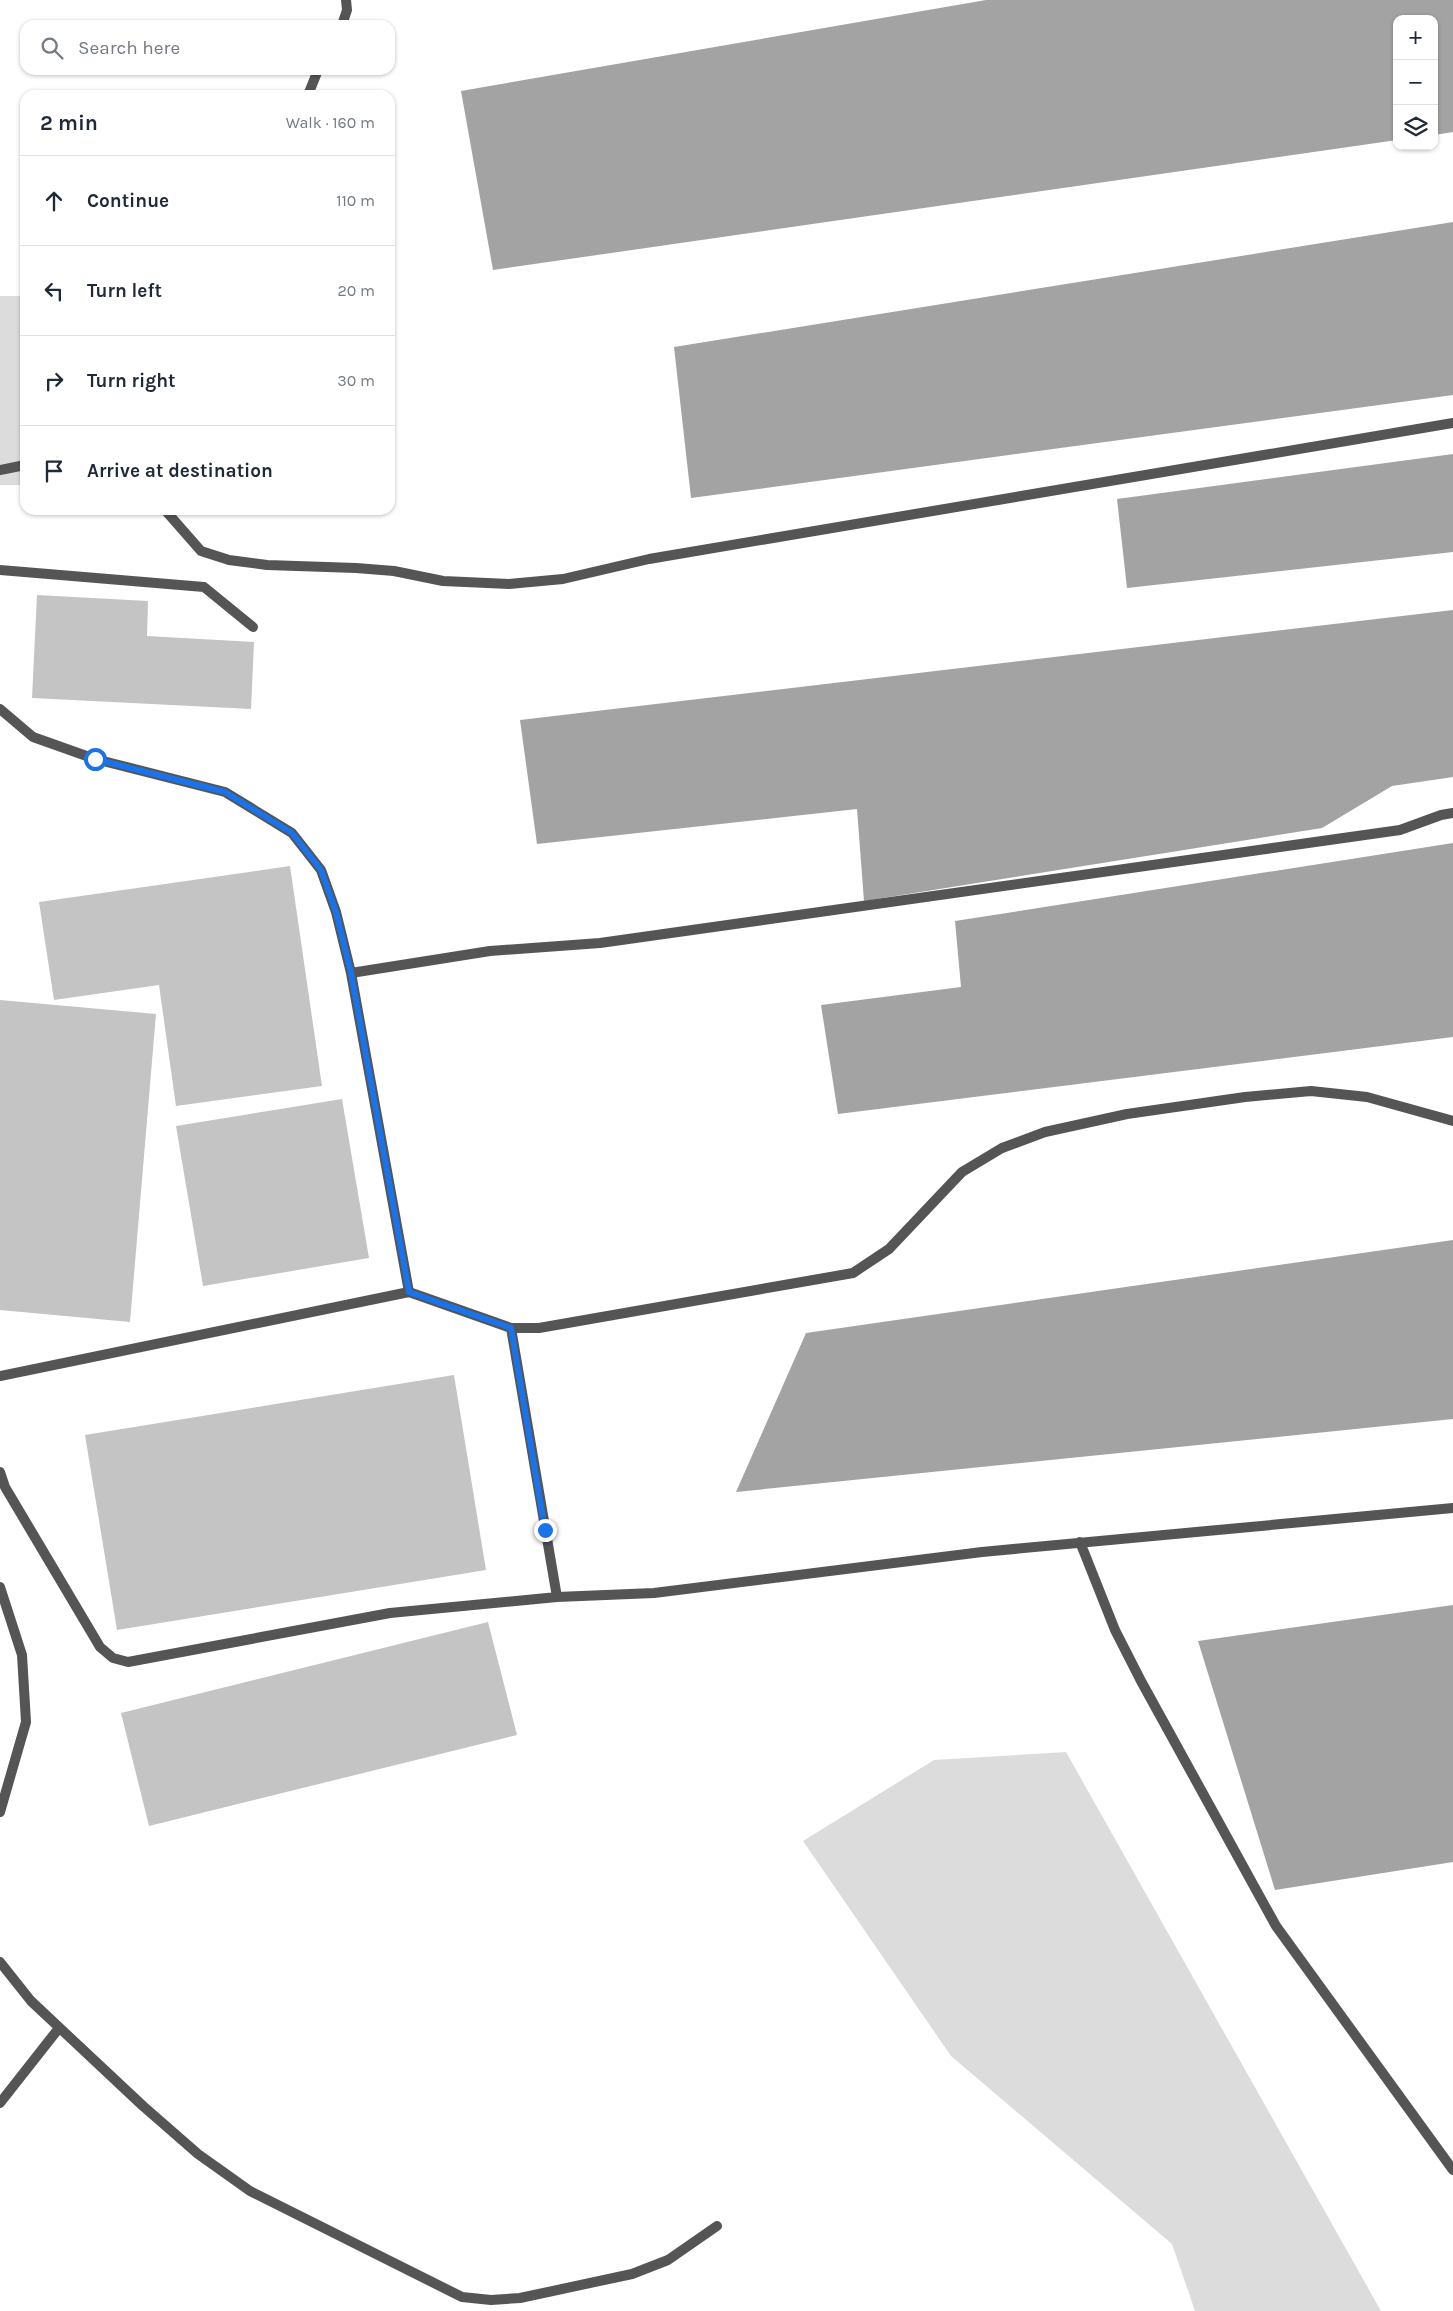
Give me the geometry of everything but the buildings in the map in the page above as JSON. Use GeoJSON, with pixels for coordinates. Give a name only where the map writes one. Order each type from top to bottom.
{"type":"FeatureCollection","features":[{"type":"Feature","properties":{"kind":"lane"},"geometry":{"type":"LineString","coordinates":[[344,20],[347,10],[346,0]]}},
{"type":"Feature","properties":{"kind":"lane"},"geometry":{"type":"LineString","coordinates":[[310,90],[316,75]]}},
{"type":"Feature","properties":{"kind":"lane"},"geometry":{"type":"LineString","coordinates":[[169,515],[201,551],[229,560],[267,565],[307,565],[394,571],[443,581],[509,584],[563,579],[659,558],[1453,423]]}},
{"type":"Feature","properties":{"kind":"lane"},"geometry":{"type":"LineString","coordinates":[[0,470],[20,466]]}},
{"type":"Feature","properties":{"kind":"lane"},"geometry":{"type":"LineString","coordinates":[[0,570],[204,587],[253,627]]}},
{"type":"Feature","properties":{"kind":"lane"},"geometry":{"type":"LineString","coordinates":[[0,709],[33,737],[95,759],[225,792],[292,833],[321,870],[336,912],[351,973],[409,1292]]}},
{"type":"Feature","properties":{"kind":"lane"},"geometry":{"type":"LineString","coordinates":[[351,973],[490,950],[600,943],[1400,830],[1441,815],[1453,813]]}},
{"type":"Feature","properties":{"kind":"lane"},"geometry":{"type":"LineString","coordinates":[[0,1376],[409,1292],[511,1328],[540,1328],[853,1273],[889,1249],[962,1172],[1002,1148],[1045,1132],[1137,1113],[1245,1097],[1311,1091],[1367,1097],[1453,1121]]}},
{"type":"Feature","properties":{"kind":"lane"},"geometry":{"type":"LineString","coordinates":[[511,1328],[557,1597]]}},
{"type":"Feature","properties":{"kind":"lane"},"geometry":{"type":"LineString","coordinates":[[0,1472],[5,1487],[100,1647],[112,1658],[128,1662],[390,1613],[557,1597],[654,1593],[1080,1542],[1453,1508]]}},
{"type":"Feature","properties":{"kind":"lane"},"geometry":{"type":"LineString","coordinates":[[1080,1542],[1124,1647],[1276,1926],[1453,2170]]}},
{"type":"Feature","properties":{"kind":"lane"},"geometry":{"type":"LineString","coordinates":[[0,1587],[22,1655],[26,1722],[0,1812]]}},
{"type":"Feature","properties":{"kind":"lane"},"geometry":{"type":"LineString","coordinates":[[0,1962],[32,2001],[59,2028],[142,2106],[198,2154],[250,2191],[462,2297],[491,2300],[520,2298],[632,2274],[668,2260],[717,2226]]}},
{"type":"Feature","properties":{"kind":"lane"},"geometry":{"type":"LineString","coordinates":[[0,2103],[59,2028]]}},
{"type":"Feature","properties":{"kind":"shaded area"},"geometry":{"type":"Polygon","coordinates":[[[986,0],[1453,0],[1453,132],[1438,134],[1438,15],[1393,15],[1393,141],[493,270],[461,91],[986,0]]]}},
{"type":"Feature","properties":{"kind":"shaded area"},"geometry":{"type":"Polygon","coordinates":[[[1453,222],[1453,395],[691,498],[674,347],[1453,222]]]}},
{"type":"Feature","properties":{"kind":"shaded area"},"geometry":{"type":"Polygon","coordinates":[[[0,296],[20,296],[20,485],[0,485],[0,296]]]}},
{"type":"Feature","properties":{"kind":"shaded area"},"geometry":{"type":"Polygon","coordinates":[[[1453,454],[1453,552],[1127,588],[1117,499],[1453,454]]]}},
{"type":"Feature","properties":{"kind":"shaded area"},"geometry":{"type":"Polygon","coordinates":[[[1453,610],[1453,777],[1392,786],[1322,828],[864,901],[857,809],[537,844],[520,720],[1453,610]]]}},
{"type":"Feature","properties":{"kind":"shaded area"},"geometry":{"type":"Polygon","coordinates":[[[1453,843],[1453,1037],[838,1114],[821,1005],[961,987],[955,921],[1453,843]]]}},
{"type":"Feature","properties":{"kind":"shaded area"},"geometry":{"type":"Polygon","coordinates":[[[1453,1240],[1453,1419],[736,1492],[806,1333],[1453,1240]]]}},
{"type":"Feature","properties":{"kind":"shaded area"},"geometry":{"type":"Polygon","coordinates":[[[1453,1605],[1453,1862],[1275,1890],[1198,1641],[1453,1605]]]}},
{"type":"Feature","properties":{"kind":"shaded area"},"geometry":{"type":"Polygon","coordinates":[[[1066,1752],[1381,2311],[1195,2311],[1172,2244],[951,2056],[803,1841],[934,1760],[1066,1752]]]}},
{"type":"Feature","properties":{"kind":"route"},"geometry":{"type":"LineString","coordinates":[[95,759],[225,792],[292,833],[321,870],[336,912],[351,973],[409,1292],[511,1328],[545,1530]]}}]}
